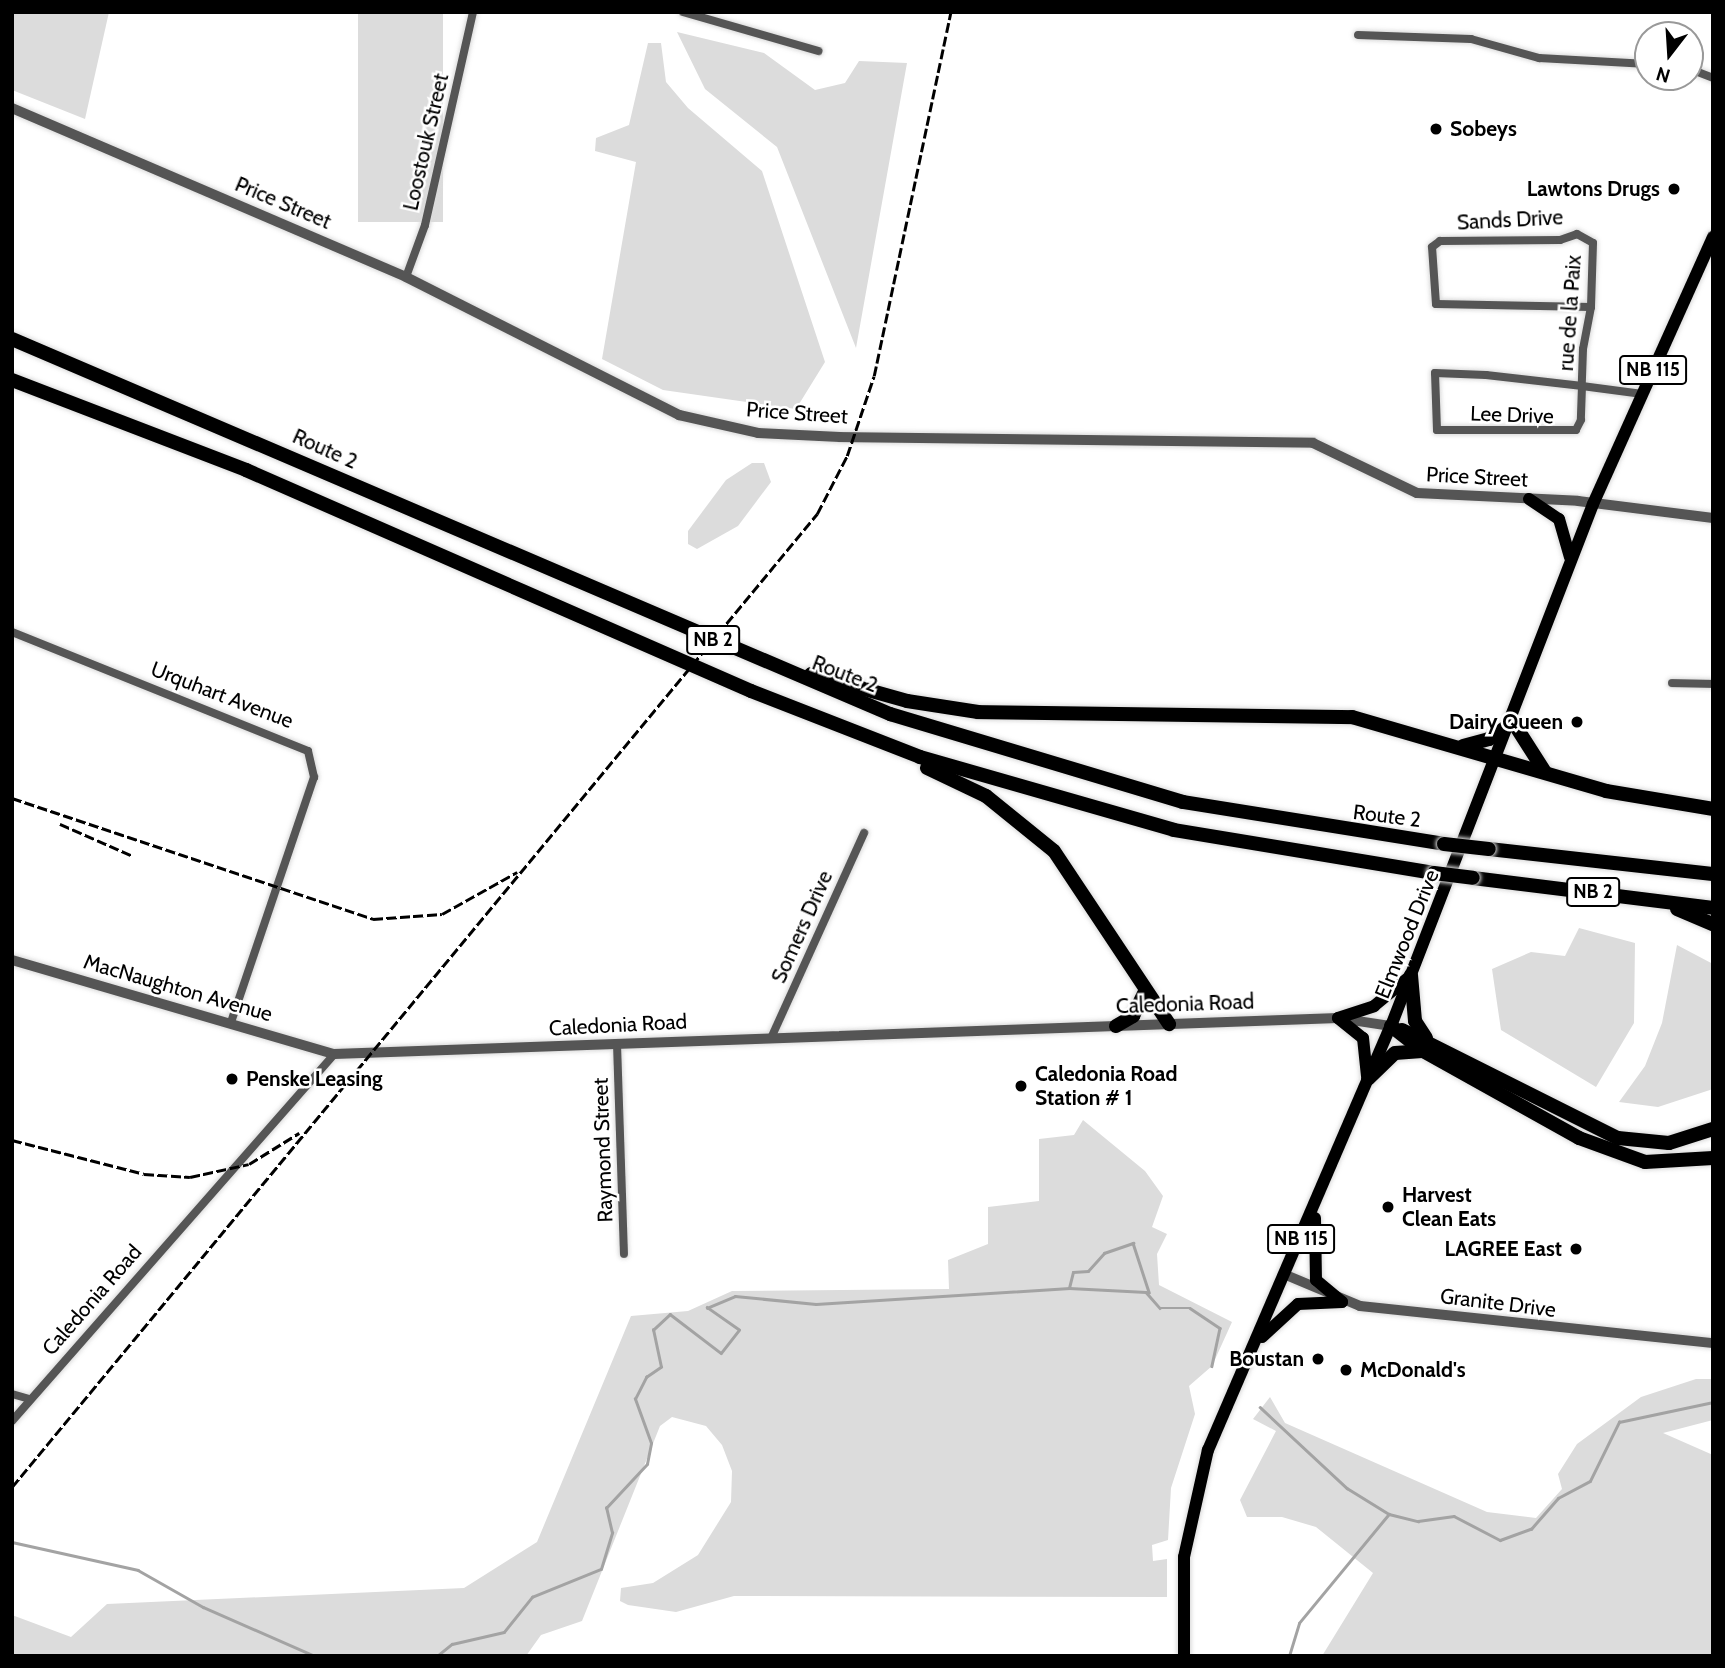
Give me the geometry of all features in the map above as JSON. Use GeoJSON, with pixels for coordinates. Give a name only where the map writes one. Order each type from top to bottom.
{"type":"FeatureCollection","features":[{"type":"Feature","properties":{"kind":"highway","name":"Route 2"},"geometry":{"type":"LineString","coordinates":[[12,339],[737,651],[890,714],[1129,788],[1277,821],[1444,844],[1713,874]]}},
{"type":"Feature","properties":{"kind":"highway","name":"NB 2"},"geometry":{"type":"LineString","coordinates":[[12,380],[294,490],[854,732],[985,779],[1174,830],[1434,873],[1713,908]]}},
{"type":"Feature","properties":{"kind":"highway"},"geometry":{"type":"LineString","coordinates":[[737,651],[938,707],[1023,714],[1321,713],[1461,746],[1642,801],[1713,809]]}},
{"type":"Feature","properties":{"kind":"highway"},"geometry":{"type":"LineString","coordinates":[[1461,746],[1489,739],[1513,722],[1527,753],[1546,773]]}},
{"type":"Feature","properties":{"kind":"highway"},"geometry":{"type":"LineString","coordinates":[[854,732],[986,796],[1037,834],[1095,906],[1144,993],[1169,1024]]}},
{"type":"Feature","properties":{"kind":"highway"},"geometry":{"type":"LineString","coordinates":[[1650,899],[1713,924]]}},
{"type":"Feature","properties":{"kind":"highway"},"geometry":{"type":"LineString","coordinates":[[1411,975],[1415,1021],[1425,1045]]}},
{"type":"Feature","properties":{"kind":"highway"},"geometry":{"type":"LineString","coordinates":[[1116,1026],[1133,1016],[1144,993]]}},
{"type":"Feature","properties":{"kind":"highway"},"geometry":{"type":"LineString","coordinates":[[1391,1026],[1579,1138],[1645,1162],[1713,1158]]}},
{"type":"Feature","properties":{"kind":"highway"},"geometry":{"type":"LineString","coordinates":[[1368,1079],[1395,1053],[1425,1045],[1618,1138],[1669,1143],[1713,1129]]}},
{"type":"Feature","properties":{"kind":"main road","name":"Elmwood Drive"},"geometry":{"type":"LineString","coordinates":[[1184,1656],[1184,1557],[1194,1497],[1391,1026],[1499,758],[1593,504],[1713,237]]}},
{"type":"Feature","properties":{"kind":"main road"},"geometry":{"type":"LineString","coordinates":[[1529,499],[1559,519],[1569,563]]}},
{"type":"Feature","properties":{"kind":"main road"},"geometry":{"type":"LineString","coordinates":[[1338,1018],[1374,1006],[1411,975]]}},
{"type":"Feature","properties":{"kind":"main road"},"geometry":{"type":"LineString","coordinates":[[1338,1018],[1363,1038],[1368,1079]]}},
{"type":"Feature","properties":{"kind":"main road"},"geometry":{"type":"LineString","coordinates":[[1315,1205],[1314,1271],[1321,1286],[1342,1302]]}},
{"type":"Feature","properties":{"kind":"main road"},"geometry":{"type":"LineString","coordinates":[[1256,1344],[1297,1305],[1342,1302]]}},
{"type":"Feature","properties":{"kind":"street","name":"Loostouk Street"},"geometry":{"type":"LineString","coordinates":[[406,276],[425,225],[473,12]]}},
{"type":"Feature","properties":{"kind":"street"},"geometry":{"type":"LineString","coordinates":[[683,12],[818,51]]}},
{"type":"Feature","properties":{"kind":"street"},"geometry":{"type":"LineString","coordinates":[[1358,35],[1471,39],[1539,58],[1634,63]]}},
{"type":"Feature","properties":{"kind":"street","name":"Price Street"},"geometry":{"type":"LineString","coordinates":[[12,108],[406,276],[633,396],[758,433],[1312,443],[1417,493],[1593,504],[1713,518]]}},
{"type":"Feature","properties":{"kind":"street","name":"Sands Drive"},"geometry":{"type":"LineString","coordinates":[[1591,307],[1436,304],[1432,247],[1577,234],[1593,243]]}},
{"type":"Feature","properties":{"kind":"street","name":"rue de la Paix"},"geometry":{"type":"LineString","coordinates":[[1582,386],[1591,307],[1593,243]]}},
{"type":"Feature","properties":{"kind":"street","name":"Lee Drive"},"geometry":{"type":"LineString","coordinates":[[1435,373],[1582,386],[1581,419],[1567,435],[1437,430],[1435,373]]}},
{"type":"Feature","properties":{"kind":"street"},"geometry":{"type":"LineString","coordinates":[[1582,386],[1642,394]]}},
{"type":"Feature","properties":{"kind":"street","name":"Urquhart Avenue"},"geometry":{"type":"LineString","coordinates":[[12,632],[307,751],[314,777],[231,1022]]}},
{"type":"Feature","properties":{"kind":"street"},"geometry":{"type":"LineString","coordinates":[[1672,683],[1713,684]]}},
{"type":"Feature","properties":{"kind":"street","name":"Somers Drive"},"geometry":{"type":"LineString","coordinates":[[772,1036],[864,833]]}},
{"type":"Feature","properties":{"kind":"street","name":"MacNaughton Avenue"},"geometry":{"type":"LineString","coordinates":[[12,960],[334,1054]]}},
{"type":"Feature","properties":{"kind":"street","name":"Caledonia Road"},"geometry":{"type":"LineString","coordinates":[[12,1421],[334,1054],[772,1036],[1338,1018],[1391,1026]]}},
{"type":"Feature","properties":{"kind":"street","name":"Raymond Street"},"geometry":{"type":"LineString","coordinates":[[617,1044],[624,1254]]}},
{"type":"Feature","properties":{"kind":"street","name":"Granite Drive"},"geometry":{"type":"LineString","coordinates":[[1286,1275],[1342,1302],[1713,1343]]}},
{"type":"Feature","properties":{"kind":"street"},"geometry":{"type":"LineString","coordinates":[[12,1394],[30,1399]]}},
{"type":"Feature","properties":{"kind":"shaded area"},"geometry":{"type":"Polygon","coordinates":[[[12,12],[109,12],[85,119],[12,90],[12,12]]]}},
{"type":"Feature","properties":{"kind":"shaded area"},"geometry":{"type":"Polygon","coordinates":[[[358,12],[443,12],[443,222],[358,222],[358,12]]]}},
{"type":"Feature","properties":{"kind":"shaded area"},"geometry":{"type":"Polygon","coordinates":[[[677,32],[764,53],[815,90],[845,83],[859,61],[907,63],[856,348],[777,147],[705,89],[677,32]]]}},
{"type":"Feature","properties":{"kind":"shaded area"},"geometry":{"type":"Polygon","coordinates":[[[648,43],[661,43],[666,82],[688,108],[762,171],[825,362],[796,409],[663,390],[602,359],[636,162],[595,151],[596,138],[629,125],[648,43]]]}},
{"type":"Feature","properties":{"kind":"shaded area"},"geometry":{"type":"Polygon","coordinates":[[[752,463],[764,463],[771,482],[738,526],[697,549],[688,544],[688,531],[726,480],[752,463]]]}},
{"type":"Feature","properties":{"kind":"shaded area"},"geometry":{"type":"Polygon","coordinates":[[[1579,928],[1635,943],[1634,1023],[1596,1087],[1501,1030],[1492,969],[1531,952],[1565,956],[1579,928]]]}},
{"type":"Feature","properties":{"kind":"shaded area"},"geometry":{"type":"Polygon","coordinates":[[[1677,945],[1713,964],[1713,1089],[1658,1107],[1619,1102],[1645,1066],[1662,1023],[1677,945]]]}},
{"type":"Feature","properties":{"kind":"shaded area"},"geometry":{"type":"Polygon","coordinates":[[[1083,1120],[1145,1171],[1163,1196],[1152,1227],[1167,1234],[1157,1254],[1159,1285],[1232,1322],[1212,1366],[1189,1386],[1195,1414],[1171,1488],[1168,1540],[1152,1545],[1153,1561],[1167,1559],[1167,1597],[734,1596],[676,1612],[628,1605],[620,1601],[621,1588],[653,1583],[698,1555],[731,1502],[732,1471],[722,1445],[706,1426],[672,1417],[660,1426],[582,1621],[541,1635],[526,1656],[12,1656],[12,1615],[71,1637],[107,1604],[464,1588],[537,1542],[631,1316],[688,1311],[732,1291],[949,1289],[948,1260],[988,1244],[988,1207],[1039,1201],[1039,1139],[1074,1135],[1083,1120]]]}},
{"type":"Feature","properties":{"kind":"shaded area"},"geometry":{"type":"Polygon","coordinates":[[[1696,1379],[1713,1379],[1713,1420],[1663,1433],[1713,1455],[1713,1656],[1322,1656],[1373,1573],[1316,1527],[1282,1517],[1247,1517],[1240,1500],[1276,1431],[1253,1419],[1270,1397],[1285,1423],[1487,1512],[1536,1518],[1562,1489],[1558,1474],[1577,1444],[1641,1397],[1696,1379]]]}},
{"type":"Feature","properties":{"kind":"waterway"},"geometry":{"type":"LineString","coordinates":[[1069,1288],[1073,1272],[1088,1271],[1104,1253],[1133,1243],[1149,1292]]}},
{"type":"Feature","properties":{"kind":"waterway"},"geometry":{"type":"LineString","coordinates":[[437,1656],[452,1644],[504,1632],[532,1597],[601,1569],[612,1533],[606,1508],[647,1464],[651,1443],[635,1399],[646,1377],[661,1367],[653,1330],[670,1314],[721,1353],[739,1330],[707,1308],[735,1296],[816,1304],[1069,1288],[1146,1292],[1160,1308],[1190,1308],[1220,1328],[1212,1366]]}},
{"type":"Feature","properties":{"kind":"waterway"},"geometry":{"type":"LineString","coordinates":[[1260,1407],[1347,1488],[1389,1514],[1418,1521],[1454,1516],[1500,1540],[1531,1529],[1558,1498],[1590,1481],[1619,1422],[1713,1402]]}},
{"type":"Feature","properties":{"kind":"waterway"},"geometry":{"type":"LineString","coordinates":[[1289,1656],[1299,1623],[1389,1514]]}},
{"type":"Feature","properties":{"kind":"waterway"},"geometry":{"type":"LineString","coordinates":[[12,1542],[138,1570],[203,1607],[315,1656]]}},
{"type":"Feature","properties":{"kind":"railway"},"geometry":{"type":"LineString","coordinates":[[12,1487],[817,514],[847,456],[874,376],[951,12]]}},
{"type":"Feature","properties":{"kind":"railway"},"geometry":{"type":"LineString","coordinates":[[12,798],[373,919],[442,914],[517,872]]}},
{"type":"Feature","properties":{"kind":"railway"},"geometry":{"type":"LineString","coordinates":[[60,824],[133,856]]}},
{"type":"Feature","properties":{"kind":"railway"},"geometry":{"type":"LineString","coordinates":[[12,1140],[144,1174],[190,1177],[249,1164],[299,1133]]}},
{"type":"Feature","properties":{"kind":"place","name":"Sobeys"},"geometry":{"type":"Point","coordinates":[1436,129]}},
{"type":"Feature","properties":{"kind":"place","name":"Lawtons Drugs"},"geometry":{"type":"Point","coordinates":[1674,189]}},
{"type":"Feature","properties":{"kind":"place","name":"Dairy Queen"},"geometry":{"type":"Point","coordinates":[1577,722]}},
{"type":"Feature","properties":{"kind":"place","name":"Penske Leasing"},"geometry":{"type":"Point","coordinates":[232,1079]}},
{"type":"Feature","properties":{"kind":"place","name":"Caledonia Road Station # 1"},"geometry":{"type":"Point","coordinates":[1021,1086]}},
{"type":"Feature","properties":{"kind":"place","name":"Harvest Clean Eats"},"geometry":{"type":"Point","coordinates":[1388,1207]}},
{"type":"Feature","properties":{"kind":"place","name":"LAGREE East"},"geometry":{"type":"Point","coordinates":[1576,1249]}},
{"type":"Feature","properties":{"kind":"place","name":"Boustan"},"geometry":{"type":"Point","coordinates":[1318,1359]}},
{"type":"Feature","properties":{"kind":"place","name":"McDonald's"},"geometry":{"type":"Point","coordinates":[1346,1370]}}]}
